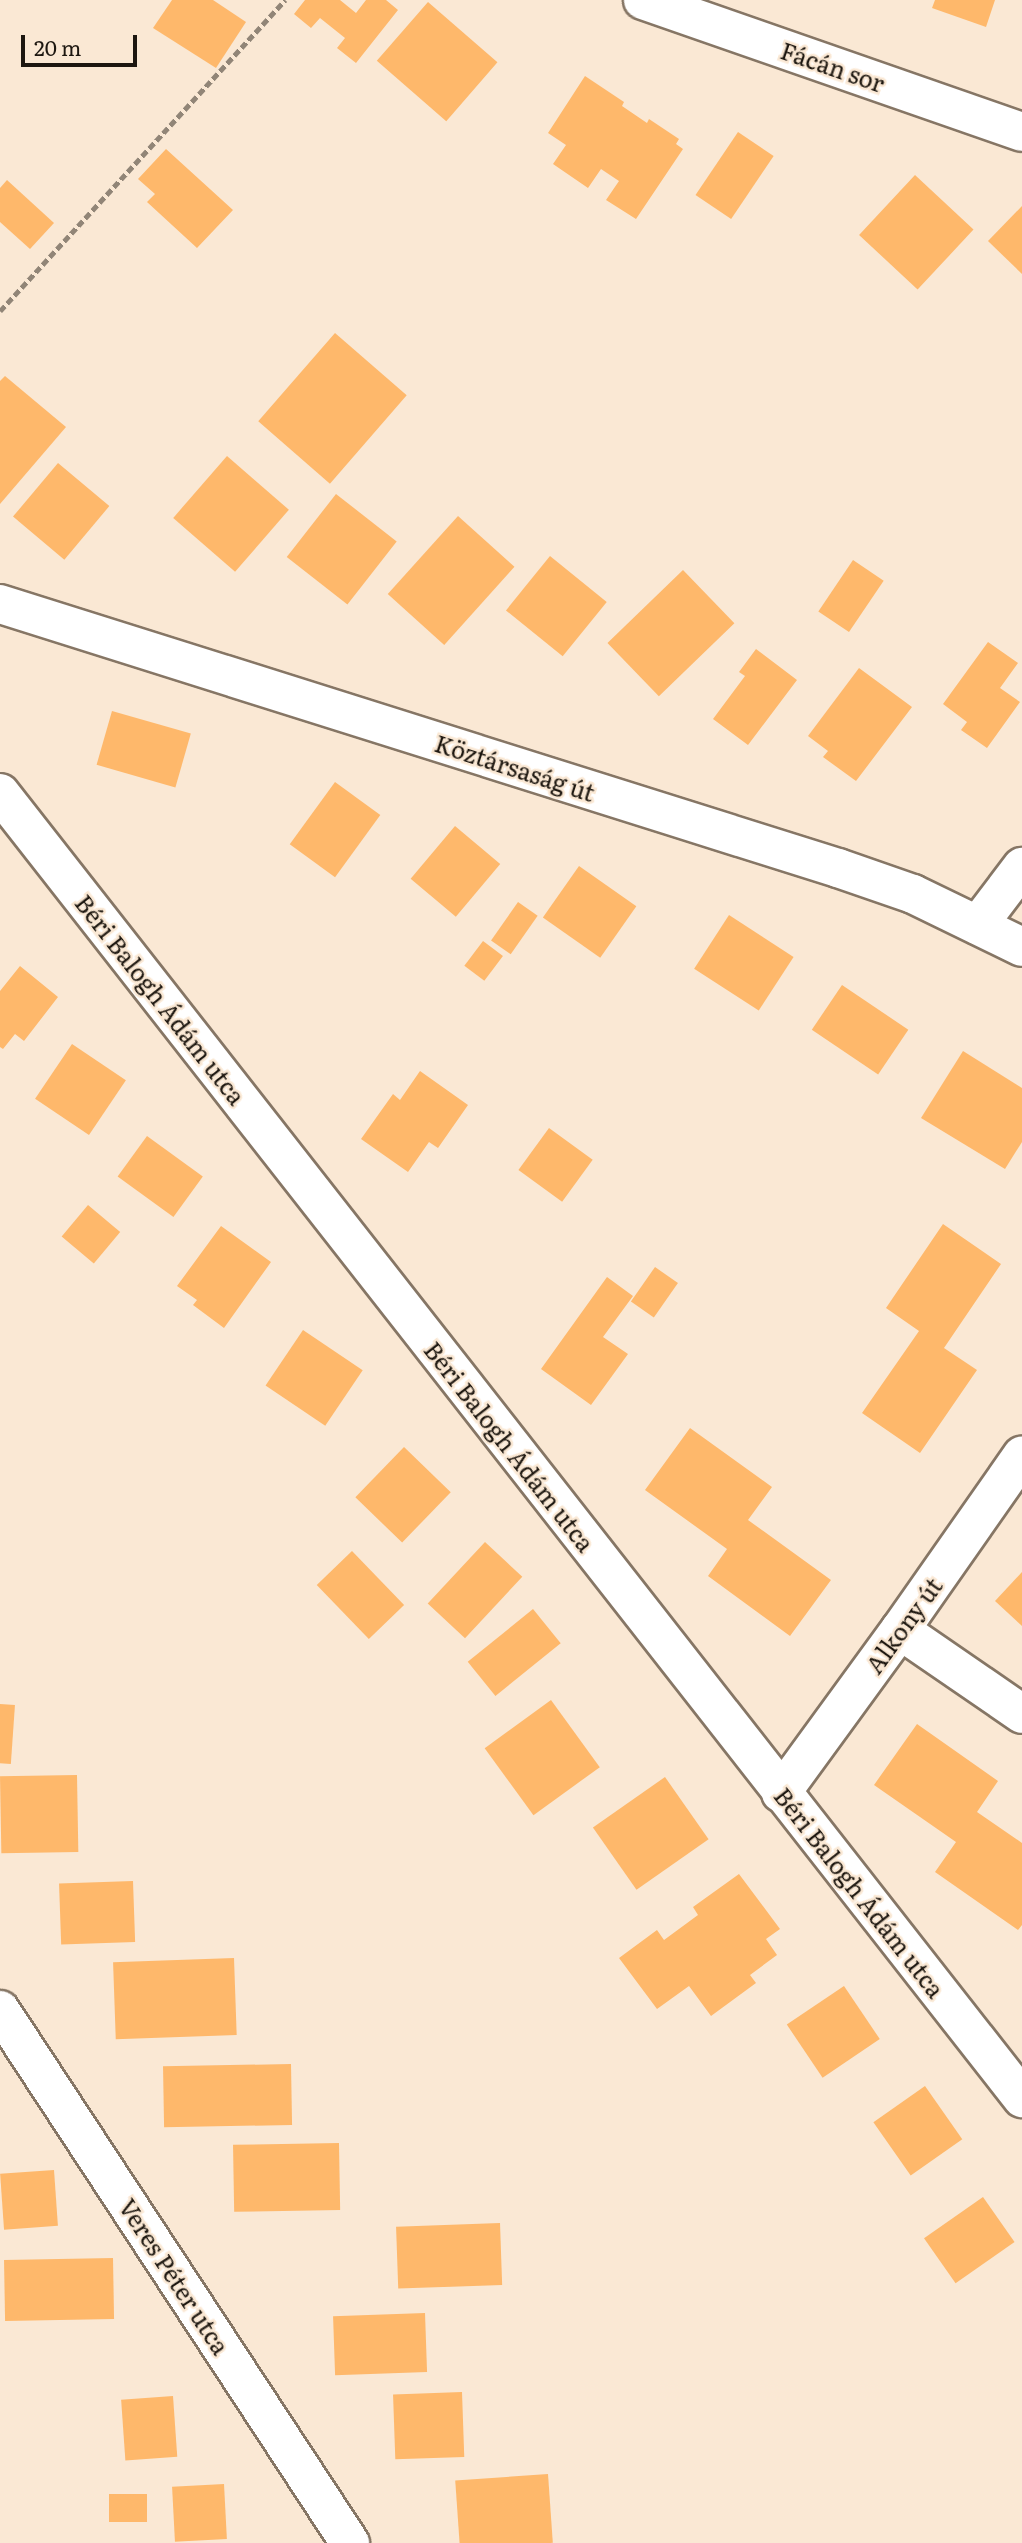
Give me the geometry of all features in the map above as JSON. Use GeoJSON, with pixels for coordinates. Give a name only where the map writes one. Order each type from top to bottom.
{"type":"FeatureCollection","features":[{"type":"Feature","properties":{"kind":"street","name":"Fácán sor"},"geometry":{"type":"LineString","coordinates":[[643,0],[1022,132]]}},
{"type":"Feature","properties":{"kind":"street","name":"Köztársaság út"},"geometry":{"type":"LineString","coordinates":[[0,604],[838,868],[913,894],[1022,947]]}},
{"type":"Feature","properties":{"kind":"street","name":"Béri Balogh Ádám utca"},"geometry":{"type":"LineString","coordinates":[[0,793],[1022,2098]]}},
{"type":"Feature","properties":{"kind":"street"},"geometry":{"type":"LineString","coordinates":[[978,925],[1022,867]]}},
{"type":"Feature","properties":{"kind":"street","name":"Alkony út"},"geometry":{"type":"LineString","coordinates":[[781,1793],[1022,1456]]}},
{"type":"Feature","properties":{"kind":"street"},"geometry":{"type":"LineString","coordinates":[[900,1630],[1022,1714]]}},
{"type":"Feature","properties":{"kind":"street","name":"Veres Péter utca"},"geometry":{"type":"LineString","coordinates":[[0,2010],[350,2543]]}},
{"type":"Feature","properties":{"kind":"path"},"geometry":{"type":"LineString","coordinates":[[0,311],[285,0]]}},
{"type":"Feature","properties":{"kind":"building"},"geometry":{"type":"Polygon","coordinates":[[[172,0],[213,0],[246,22],[216,68],[153,28],[172,0]]]}},
{"type":"Feature","properties":{"kind":"building"},"geometry":{"type":"Polygon","coordinates":[[[305,0],[340,0],[356,13],[366,0],[386,0],[398,10],[356,63],[337,48],[345,38],[320,18],[311,28],[294,14],[305,0]]]}},
{"type":"Feature","properties":{"kind":"building"},"geometry":{"type":"Polygon","coordinates":[[[935,0],[995,0],[986,27],[932,8],[935,0]]]}},
{"type":"Feature","properties":{"kind":"building"},"geometry":{"type":"Polygon","coordinates":[[[428,2],[497,62],[446,121],[377,61],[428,2]]]}},
{"type":"Feature","properties":{"kind":"building"},"geometry":{"type":"Polygon","coordinates":[[[585,76],[624,102],[622,106],[647,123],[649,119],[679,139],[676,144],[683,149],[636,219],[606,200],[619,181],[601,169],[588,188],[553,164],[566,145],[548,133],[585,76]]]}},
{"type":"Feature","properties":{"kind":"building"},"geometry":{"type":"Polygon","coordinates":[[[738,132],[774,156],[731,219],[696,195],[738,132]]]}},
{"type":"Feature","properties":{"kind":"building"},"geometry":{"type":"Polygon","coordinates":[[[166,149],[233,210],[197,248],[147,202],[155,194],[138,179],[166,149]]]}},
{"type":"Feature","properties":{"kind":"building"},"geometry":{"type":"Polygon","coordinates":[[[915,175],[974,230],[918,290],[859,235],[915,175]]]}},
{"type":"Feature","properties":{"kind":"building"},"geometry":{"type":"Polygon","coordinates":[[[7,180],[54,223],[30,249],[0,222],[0,188],[7,180]]]}},
{"type":"Feature","properties":{"kind":"building"},"geometry":{"type":"Polygon","coordinates":[[[1022,206],[1022,274],[988,241],[1022,206]]]}},
{"type":"Feature","properties":{"kind":"building"},"geometry":{"type":"Polygon","coordinates":[[[335,333],[407,395],[330,484],[258,421],[335,333]]]}},
{"type":"Feature","properties":{"kind":"building"},"geometry":{"type":"Polygon","coordinates":[[[5,376],[66,427],[0,504],[0,381],[5,376]]]}},
{"type":"Feature","properties":{"kind":"building"},"geometry":{"type":"Polygon","coordinates":[[[227,456],[289,510],[235,572],[173,518],[227,456]]]}},
{"type":"Feature","properties":{"kind":"building"},"geometry":{"type":"Polygon","coordinates":[[[58,463],[109,506],[64,560],[13,517],[58,463]]]}},
{"type":"Feature","properties":{"kind":"building"},"geometry":{"type":"Polygon","coordinates":[[[336,494],[397,541],[347,604],[287,557],[336,494]]]}},
{"type":"Feature","properties":{"kind":"building"},"geometry":{"type":"Polygon","coordinates":[[[458,516],[514,567],[444,645],[388,594],[458,516]]]}},
{"type":"Feature","properties":{"kind":"building"},"geometry":{"type":"Polygon","coordinates":[[[550,556],[607,602],[563,656],[506,610],[550,556]]]}},
{"type":"Feature","properties":{"kind":"building"},"geometry":{"type":"Polygon","coordinates":[[[853,560],[884,581],[849,632],[818,611],[853,560]]]}},
{"type":"Feature","properties":{"kind":"building"},"geometry":{"type":"Polygon","coordinates":[[[683,570],[734,623],[659,696],[607,643],[683,570]]]}},
{"type":"Feature","properties":{"kind":"building"},"geometry":{"type":"Polygon","coordinates":[[[988,642],[1018,663],[1000,688],[1020,702],[987,748],[961,730],[967,722],[943,704],[988,642]]]}},
{"type":"Feature","properties":{"kind":"building"},"geometry":{"type":"Polygon","coordinates":[[[756,649],[797,680],[748,745],[713,719],[745,676],[739,672],[756,649]]]}},
{"type":"Feature","properties":{"kind":"building"},"geometry":{"type":"Polygon","coordinates":[[[859,668],[912,707],[856,781],[823,757],[828,751],[808,736],[859,668]]]}},
{"type":"Feature","properties":{"kind":"building"},"geometry":{"type":"Polygon","coordinates":[[[112,711],[191,734],[175,787],[97,765],[112,711]]]}},
{"type":"Feature","properties":{"kind":"building"},"geometry":{"type":"Polygon","coordinates":[[[335,782],[380,815],[335,877],[290,844],[335,782]]]}},
{"type":"Feature","properties":{"kind":"building"},"geometry":{"type":"Polygon","coordinates":[[[455,826],[500,864],[456,917],[411,879],[455,826]]]}},
{"type":"Feature","properties":{"kind":"building"},"geometry":{"type":"Polygon","coordinates":[[[579,866],[636,906],[600,958],[543,918],[579,866]]]}},
{"type":"Feature","properties":{"kind":"building"},"geometry":{"type":"Polygon","coordinates":[[[518,902],[538,916],[511,954],[491,941],[518,902]]]}},
{"type":"Feature","properties":{"kind":"building"},"geometry":{"type":"Polygon","coordinates":[[[729,915],[794,957],[759,1011],[694,969],[729,915]]]}},
{"type":"Feature","properties":{"kind":"building"},"geometry":{"type":"Polygon","coordinates":[[[483,941],[503,956],[484,981],[464,966],[483,941]]]}},
{"type":"Feature","properties":{"kind":"building"},"geometry":{"type":"Polygon","coordinates":[[[20,966],[58,997],[24,1041],[15,1034],[3,1049],[0,1047],[0,991],[20,966]]]}},
{"type":"Feature","properties":{"kind":"building"},"geometry":{"type":"Polygon","coordinates":[[[842,985],[908,1030],[878,1075],[812,1030],[842,985]]]}},
{"type":"Feature","properties":{"kind":"building"},"geometry":{"type":"Polygon","coordinates":[[[72,1044],[126,1080],[89,1135],[35,1099],[72,1044]]]}},
{"type":"Feature","properties":{"kind":"building"},"geometry":{"type":"Polygon","coordinates":[[[963,1051],[1022,1088],[1022,1142],[1005,1169],[921,1118],[963,1051]]]}},
{"type":"Feature","properties":{"kind":"building"},"geometry":{"type":"Polygon","coordinates":[[[420,1071],[468,1105],[438,1148],[429,1142],[408,1172],[361,1139],[393,1094],[400,1100],[420,1071]]]}},
{"type":"Feature","properties":{"kind":"building"},"geometry":{"type":"Polygon","coordinates":[[[549,1128],[593,1160],[562,1202],[518,1170],[549,1128]]]}},
{"type":"Feature","properties":{"kind":"building"},"geometry":{"type":"Polygon","coordinates":[[[147,1136],[203,1177],[173,1217],[118,1176],[147,1136]]]}},
{"type":"Feature","properties":{"kind":"building"},"geometry":{"type":"Polygon","coordinates":[[[88,1205],[120,1232],[94,1263],[62,1236],[88,1205]]]}},
{"type":"Feature","properties":{"kind":"building"},"geometry":{"type":"Polygon","coordinates":[[[943,1224],[1001,1264],[944,1348],[977,1370],[920,1453],[862,1413],[919,1331],[886,1308],[943,1224]]]}},
{"type":"Feature","properties":{"kind":"building"},"geometry":{"type":"Polygon","coordinates":[[[221,1226],[271,1262],[224,1328],[193,1305],[197,1300],[177,1286],[221,1226]]]}},
{"type":"Feature","properties":{"kind":"building"},"geometry":{"type":"Polygon","coordinates":[[[655,1267],[678,1283],[654,1317],[631,1301],[655,1267]]]}},
{"type":"Feature","properties":{"kind":"building"},"geometry":{"type":"Polygon","coordinates":[[[607,1277],[633,1296],[603,1337],[628,1354],[591,1405],[541,1369],[607,1277]]]}},
{"type":"Feature","properties":{"kind":"building"},"geometry":{"type":"Polygon","coordinates":[[[303,1330],[363,1370],[325,1426],[266,1386],[303,1330]]]}},
{"type":"Feature","properties":{"kind":"building"},"geometry":{"type":"Polygon","coordinates":[[[690,1428],[772,1487],[748,1520],[831,1580],[790,1636],[708,1576],[727,1549],[645,1490],[690,1428]]]}},
{"type":"Feature","properties":{"kind":"building"},"geometry":{"type":"Polygon","coordinates":[[[404,1447],[451,1492],[402,1543],[355,1497],[404,1447]]]}},
{"type":"Feature","properties":{"kind":"building"},"geometry":{"type":"Polygon","coordinates":[[[485,1542],[522,1577],[465,1638],[428,1603],[485,1542]]]}},
{"type":"Feature","properties":{"kind":"building"},"geometry":{"type":"Polygon","coordinates":[[[352,1551],[404,1605],[369,1639],[317,1585],[352,1551]]]}},
{"type":"Feature","properties":{"kind":"building"},"geometry":{"type":"Polygon","coordinates":[[[1022,1572],[1022,1626],[995,1601],[1022,1572]]]}},
{"type":"Feature","properties":{"kind":"building"},"geometry":{"type":"Polygon","coordinates":[[[533,1609],[561,1643],[495,1696],[468,1662],[533,1609]]]}},
{"type":"Feature","properties":{"kind":"building"},"geometry":{"type":"Polygon","coordinates":[[[551,1700],[600,1767],[533,1815],[485,1748],[551,1700]]]}},
{"type":"Feature","properties":{"kind":"building"},"geometry":{"type":"Polygon","coordinates":[[[0,1704],[15,1705],[11,1764],[0,1763],[0,1704]]]}},
{"type":"Feature","properties":{"kind":"building"},"geometry":{"type":"Polygon","coordinates":[[[917,1724],[998,1781],[977,1812],[1022,1843],[1022,1925],[1018,1930],[935,1872],[956,1842],[874,1785],[917,1724]]]}},
{"type":"Feature","properties":{"kind":"building"},"geometry":{"type":"Polygon","coordinates":[[[77,1775],[78,1852],[1,1853],[0,1776],[77,1775]]]}},
{"type":"Feature","properties":{"kind":"building"},"geometry":{"type":"Polygon","coordinates":[[[665,1777],[709,1839],[637,1890],[593,1827],[665,1777]]]}},
{"type":"Feature","properties":{"kind":"building"},"geometry":{"type":"Polygon","coordinates":[[[739,1874],[780,1929],[766,1939],[777,1955],[750,1975],[756,1983],[711,2016],[689,1986],[657,2009],[619,1958],[657,1930],[664,1940],[698,1915],[693,1907],[739,1874]]]}},
{"type":"Feature","properties":{"kind":"building"},"geometry":{"type":"Polygon","coordinates":[[[133,1881],[135,1942],[61,1945],[59,1884],[133,1881]]]}},
{"type":"Feature","properties":{"kind":"building"},"geometry":{"type":"Polygon","coordinates":[[[234,1958],[237,2035],[116,2039],[113,1962],[234,1958]]]}},
{"type":"Feature","properties":{"kind":"building"},"geometry":{"type":"Polygon","coordinates":[[[844,1986],[880,2039],[823,2078],[787,2025],[844,1986]]]}},
{"type":"Feature","properties":{"kind":"building"},"geometry":{"type":"Polygon","coordinates":[[[291,2064],[292,2125],[164,2127],[163,2066],[291,2064]]]}},
{"type":"Feature","properties":{"kind":"building"},"geometry":{"type":"Polygon","coordinates":[[[925,2086],[962,2139],[911,2175],[873,2122],[925,2086]]]}},
{"type":"Feature","properties":{"kind":"building"},"geometry":{"type":"Polygon","coordinates":[[[339,2143],[340,2210],[234,2212],[233,2145],[339,2143]]]}},
{"type":"Feature","properties":{"kind":"building"},"geometry":{"type":"Polygon","coordinates":[[[54,2170],[58,2226],[4,2230],[0,2174],[54,2170]]]}},
{"type":"Feature","properties":{"kind":"building"},"geometry":{"type":"Polygon","coordinates":[[[983,2197],[1015,2242],[956,2283],[924,2238],[983,2197]]]}},
{"type":"Feature","properties":{"kind":"building"},"geometry":{"type":"Polygon","coordinates":[[[500,2223],[502,2285],[398,2289],[396,2227],[500,2223]]]}},
{"type":"Feature","properties":{"kind":"building"},"geometry":{"type":"Polygon","coordinates":[[[113,2258],[114,2319],[5,2321],[4,2260],[113,2258]]]}},
{"type":"Feature","properties":{"kind":"building"},"geometry":{"type":"Polygon","coordinates":[[[425,2313],[427,2372],[335,2375],[333,2316],[425,2313]]]}},
{"type":"Feature","properties":{"kind":"building"},"geometry":{"type":"Polygon","coordinates":[[[462,2392],[464,2457],[395,2459],[393,2394],[462,2392]]]}},
{"type":"Feature","properties":{"kind":"building"},"geometry":{"type":"Polygon","coordinates":[[[173,2396],[177,2457],[125,2460],[121,2400],[173,2396]]]}},
{"type":"Feature","properties":{"kind":"building"},"geometry":{"type":"Polygon","coordinates":[[[548,2474],[553,2543],[460,2543],[455,2480],[548,2474]]]}},
{"type":"Feature","properties":{"kind":"building"},"geometry":{"type":"Polygon","coordinates":[[[224,2484],[227,2539],[175,2542],[172,2487],[224,2484]]]}},
{"type":"Feature","properties":{"kind":"building"},"geometry":{"type":"Polygon","coordinates":[[[109,2494],[147,2494],[147,2522],[109,2522],[109,2494]]]}}]}
